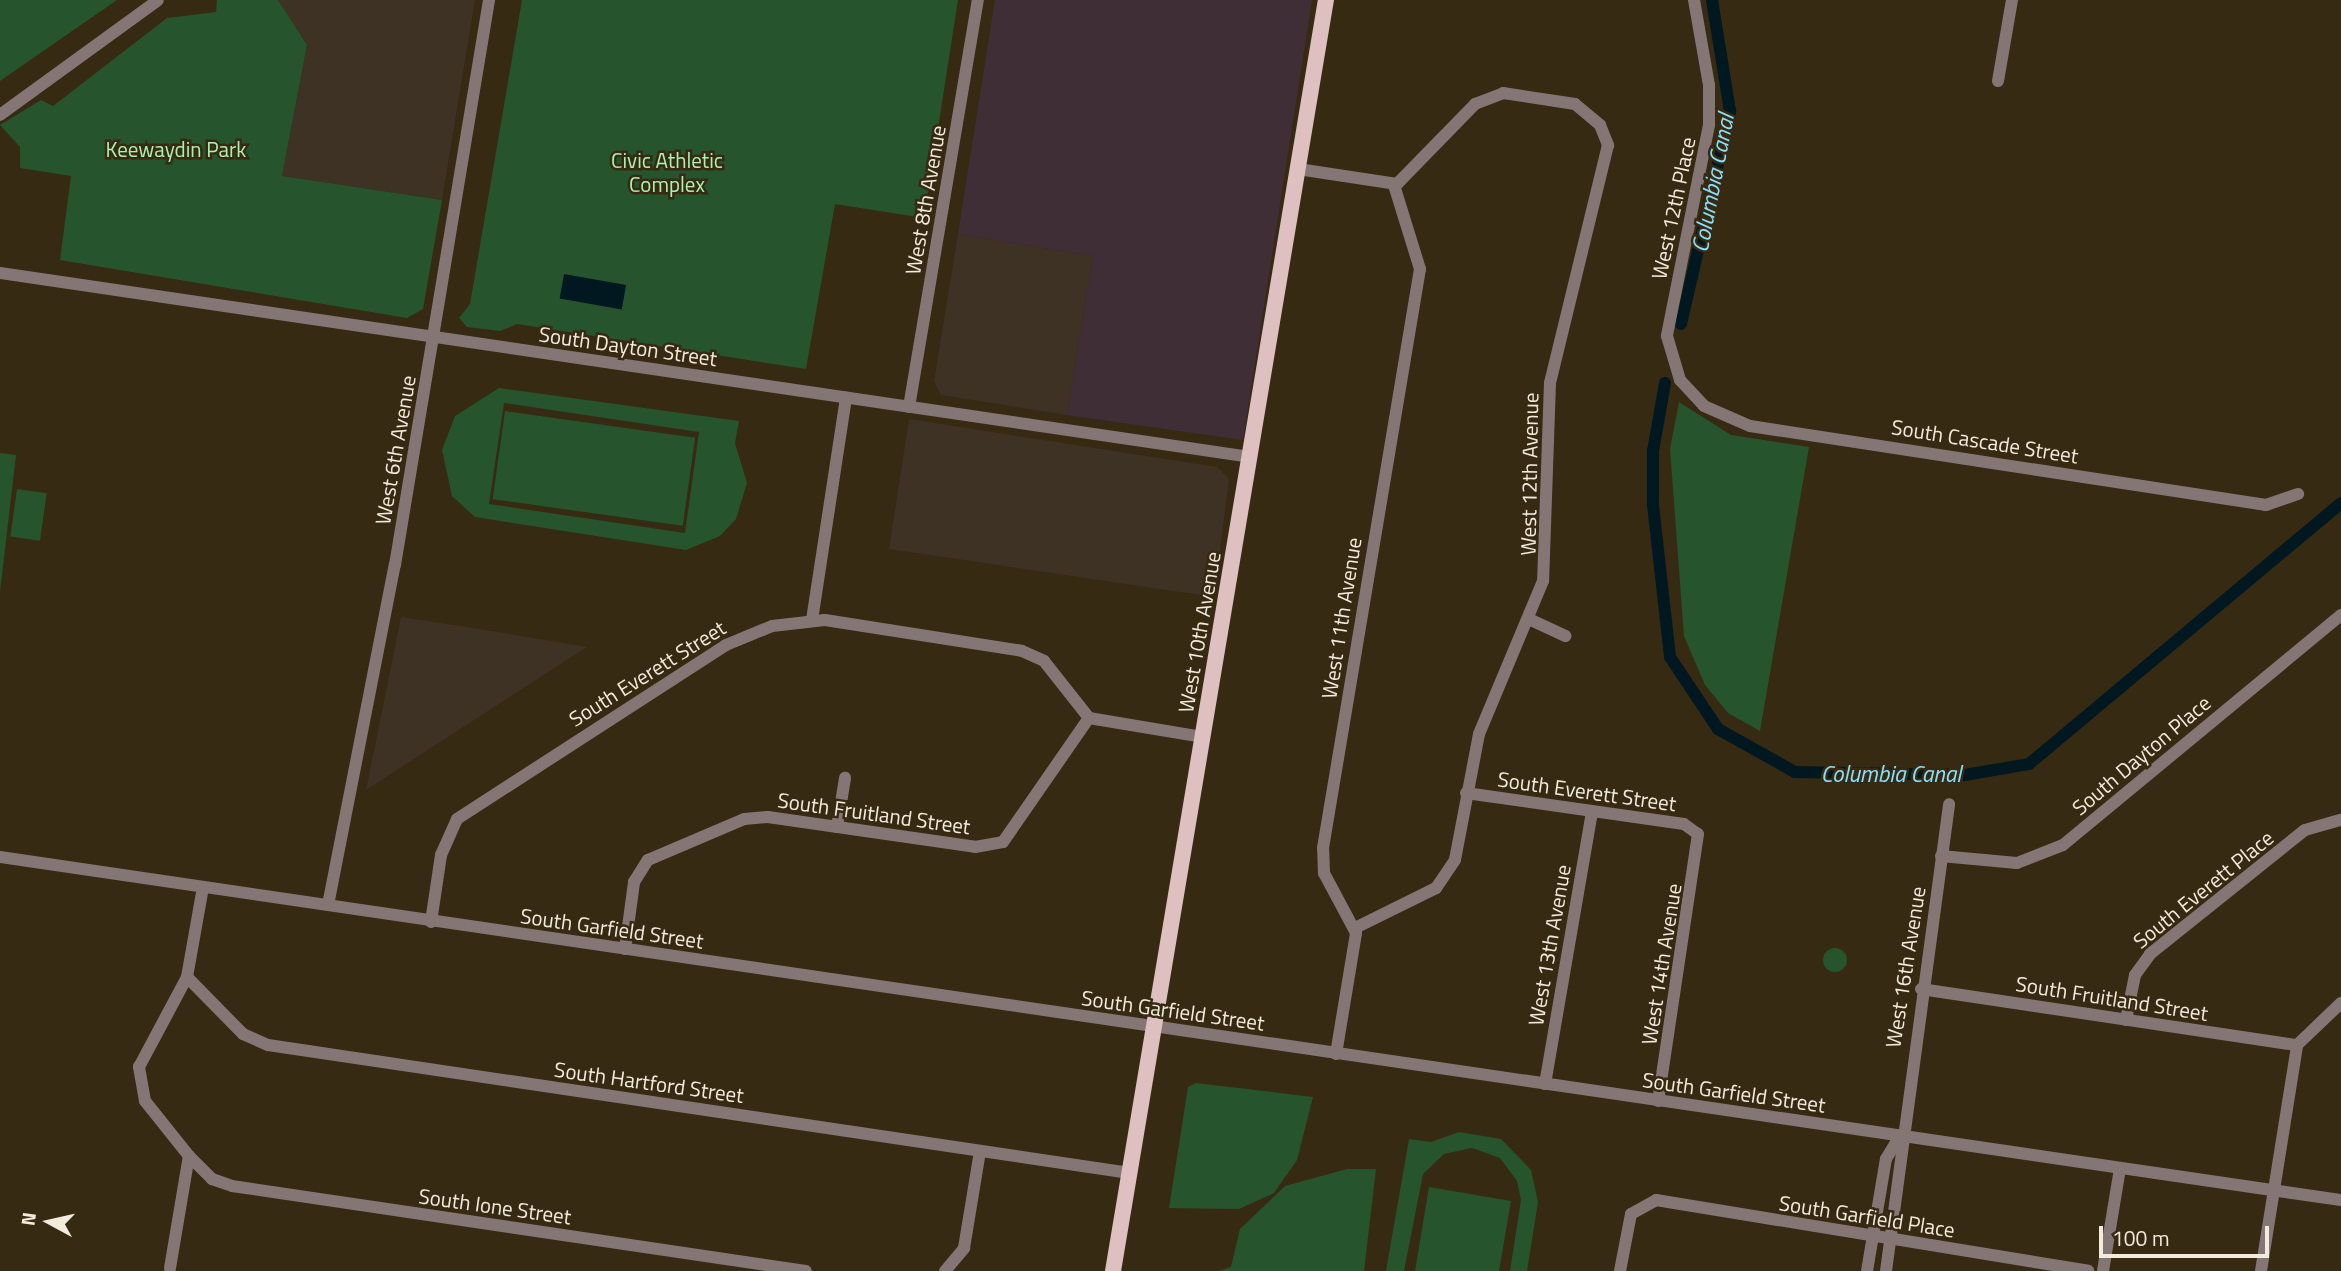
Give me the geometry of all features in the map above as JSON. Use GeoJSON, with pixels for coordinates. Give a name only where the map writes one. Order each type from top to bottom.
{"type":"FeatureCollection","features":[{"type":"Feature","properties":{"kind":"main road","name":"West 10th Avenue"},"geometry":{"type":"LineString","coordinates":[[1113,1271],[1326,0]]}},
{"type":"Feature","properties":{"kind":"street"},"geometry":{"type":"LineString","coordinates":[[0,115],[158,0]]}},
{"type":"Feature","properties":{"kind":"street","name":"West 6th Avenue"},"geometry":{"type":"LineString","coordinates":[[328,905],[433,337],[489,0]]}},
{"type":"Feature","properties":{"kind":"street","name":"West 8th Avenue"},"geometry":{"type":"LineString","coordinates":[[909,407],[978,0]]}},
{"type":"Feature","properties":{"kind":"street","name":"West 12th Place"},"geometry":{"type":"LineString","coordinates":[[1680,380],[1669,352],[1668,321],[1704,169],[1710,105],[1694,0]]}},
{"type":"Feature","properties":{"kind":"street"},"geometry":{"type":"LineString","coordinates":[[1998,81],[2012,0]]}},
{"type":"Feature","properties":{"kind":"street","name":"West 12th Avenue"},"geometry":{"type":"LineString","coordinates":[[1355,928],[1441,883],[1455,860],[1479,734],[1531,620],[1549,546],[1550,383],[1607,167],[1601,125],[1564,101],[1493,96],[1475,104],[1394,185]]}},
{"type":"Feature","properties":{"kind":"street"},"geometry":{"type":"LineString","coordinates":[[1298,169],[1394,185]]}},
{"type":"Feature","properties":{"kind":"street","name":"West 11th Avenue"},"geometry":{"type":"LineString","coordinates":[[1355,928],[1327,882],[1322,857],[1420,270],[1394,185]]}},
{"type":"Feature","properties":{"kind":"street","name":"South Dayton Street"},"geometry":{"type":"LineString","coordinates":[[0,273],[1250,457]]}},
{"type":"Feature","properties":{"kind":"street","name":"South Cascade Street"},"geometry":{"type":"LineString","coordinates":[[1680,380],[1715,414],[1750,426],[2266,505],[2298,494]]}},
{"type":"Feature","properties":{"kind":"street"},"geometry":{"type":"LineString","coordinates":[[812,620],[846,398]]}},
{"type":"Feature","properties":{"kind":"street","name":"South Dayton Place"},"geometry":{"type":"LineString","coordinates":[[1941,856],[2017,863],[2063,845],[2341,615]]}},
{"type":"Feature","properties":{"kind":"street","name":"South Everett Street"},"geometry":{"type":"LineString","coordinates":[[431,922],[444,841],[467,811],[726,645],[772,626],[812,620],[1022,651],[1044,661],[1089,718]]}},
{"type":"Feature","properties":{"kind":"street"},"geometry":{"type":"LineString","coordinates":[[1531,620],[1566,636]]}},
{"type":"Feature","properties":{"kind":"street"},"geometry":{"type":"LineString","coordinates":[[1089,718],[1203,737]]}},
{"type":"Feature","properties":{"kind":"street","name":"South Fruitland Street"},"geometry":{"type":"LineString","coordinates":[[625,949],[637,874],[657,854],[756,817],[975,847],[1003,842],[1089,718]]}},
{"type":"Feature","properties":{"kind":"street"},"geometry":{"type":"LineString","coordinates":[[837,827],[845,778]]}},
{"type":"Feature","properties":{"kind":"street","name":"South Everett Street"},"geometry":{"type":"LineString","coordinates":[[1466,793],[1684,824],[1698,834]]}},
{"type":"Feature","properties":{"kind":"street","name":"West 16th Avenue"},"geometry":{"type":"LineString","coordinates":[[1900,1136],[1949,804]]}},
{"type":"Feature","properties":{"kind":"street","name":"West 13th Avenue"},"geometry":{"type":"LineString","coordinates":[[1545,1084],[1592,812]]}},
{"type":"Feature","properties":{"kind":"street","name":"South Everett Place"},"geometry":{"type":"LineString","coordinates":[[2126,1020],[2135,975],[2150,954],[2305,830],[2341,820]]}},
{"type":"Feature","properties":{"kind":"street","name":"West 14th Avenue"},"geometry":{"type":"LineString","coordinates":[[1658,1101],[1698,834]]}},
{"type":"Feature","properties":{"kind":"street","name":"South Garfield Street"},"geometry":{"type":"LineString","coordinates":[[0,857],[2341,1200]]}},
{"type":"Feature","properties":{"kind":"street"},"geometry":{"type":"LineString","coordinates":[[187,977],[203,887]]}},
{"type":"Feature","properties":{"kind":"street"},"geometry":{"type":"LineString","coordinates":[[1336,1054],[1355,928]]}},
{"type":"Feature","properties":{"kind":"street","name":"South Hartford Street"},"geometry":{"type":"LineString","coordinates":[[187,977],[259,1043],[1130,1173]]}},
{"type":"Feature","properties":{"kind":"street","name":"South Ione Street"},"geometry":{"type":"LineString","coordinates":[[187,977],[145,1045],[139,1080],[149,1107],[189,1156],[212,1179],[232,1186],[806,1271]]}},
{"type":"Feature","properties":{"kind":"street","name":"South Fruitland Street"},"geometry":{"type":"LineString","coordinates":[[1921,989],[2297,1045]]}},
{"type":"Feature","properties":{"kind":"street"},"geometry":{"type":"LineString","coordinates":[[2262,1271],[2297,1045],[2341,1003]]}},
{"type":"Feature","properties":{"kind":"street"},"geometry":{"type":"LineString","coordinates":[[1867,1271],[1886,1159],[1900,1136]]}},
{"type":"Feature","properties":{"kind":"street"},"geometry":{"type":"LineString","coordinates":[[1886,1271],[1904,1161],[1900,1136]]}},
{"type":"Feature","properties":{"kind":"street"},"geometry":{"type":"LineString","coordinates":[[945,1271],[964,1248],[980,1151]]}},
{"type":"Feature","properties":{"kind":"street"},"geometry":{"type":"LineString","coordinates":[[170,1268],[189,1156]]}},
{"type":"Feature","properties":{"kind":"street"},"geometry":{"type":"LineString","coordinates":[[2103,1271],[2120,1168]]}},
{"type":"Feature","properties":{"kind":"street","name":"South Garfield Place"},"geometry":{"type":"LineString","coordinates":[[1620,1271],[1628,1221],[1640,1204],[1656,1200],[2088,1271]]}},
{"type":"Feature","properties":{"kind":"shaded area"},"geometry":{"type":"Polygon","coordinates":[[[278,0],[475,0],[442,200],[282,176],[307,45],[278,0]]]}},
{"type":"Feature","properties":{"kind":"shaded area"},"geometry":{"type":"Polygon","coordinates":[[[995,0],[1312,0],[1243,440],[1067,415],[1093,256],[958,234],[995,0]]]}},
{"type":"Feature","properties":{"kind":"shaded area"},"geometry":{"type":"Polygon","coordinates":[[[958,234],[1093,256],[1067,415],[941,395],[934,381],[958,234]]]}},
{"type":"Feature","properties":{"kind":"shaded area"},"geometry":{"type":"Polygon","coordinates":[[[909,419],[1217,467],[1229,479],[1214,597],[889,549],[909,419]]]}},
{"type":"Feature","properties":{"kind":"shaded area"},"geometry":{"type":"Polygon","coordinates":[[[401,617],[474,628],[587,647],[366,790],[401,617]]]}},
{"type":"Feature","properties":{"kind":"green space"},"geometry":{"type":"Polygon","coordinates":[[[0,0],[117,0],[0,81],[0,0]]]}},
{"type":"Feature","properties":{"kind":"green space","name":"Keewaydin Park"},"geometry":{"type":"Polygon","coordinates":[[[217,0],[278,0],[307,45],[282,176],[442,200],[423,309],[407,318],[60,260],[71,176],[20,168],[20,147],[0,125],[41,100],[53,106],[167,18],[216,12],[217,0]]]}},
{"type":"Feature","properties":{"kind":"green space","name":"Civic Athletic Complex"},"geometry":{"type":"Polygon","coordinates":[[[522,0],[958,0],[924,218],[835,204],[806,369],[517,324],[500,331],[467,327],[459,318],[470,304],[522,0]]]}},
{"type":"Feature","properties":{"kind":"green space"},"geometry":{"type":"Polygon","coordinates":[[[499,388],[739,421],[735,443],[747,483],[736,519],[720,536],[686,550],[475,517],[452,496],[442,450],[455,416],[499,388]],[[504,403],[489,504],[685,533],[699,432],[504,403]]]}},
{"type":"Feature","properties":{"kind":"green space"},"geometry":{"type":"Polygon","coordinates":[[[1679,402],[1731,435],[1809,447],[1760,731],[1728,713],[1705,685],[1684,636],[1670,449],[1679,402]]]}},
{"type":"Feature","properties":{"kind":"green space"},"geometry":{"type":"Polygon","coordinates":[[[505,411],[695,438],[683,526],[493,499],[505,411]]]}},
{"type":"Feature","properties":{"kind":"green space"},"geometry":{"type":"Polygon","coordinates":[[[0,453],[16,455],[0,592],[0,453]]]}},
{"type":"Feature","properties":{"kind":"green space"},"geometry":{"type":"Polygon","coordinates":[[[17,489],[47,493],[40,541],[10,537],[17,489]]]}},
{"type":"Feature","properties":{"kind":"green space"},"geometry":{"type":"Polygon","coordinates":[[[1835,948],[1843,952],[1847,960],[1843,968],[1835,972],[1827,968],[1823,960],[1827,952],[1835,948]]]}},
{"type":"Feature","properties":{"kind":"green space"},"geometry":{"type":"Polygon","coordinates":[[[1196,1083],[1313,1097],[1297,1160],[1274,1193],[1239,1209],[1169,1208],[1188,1087],[1196,1083]]]}},
{"type":"Feature","properties":{"kind":"green space"},"geometry":{"type":"Polygon","coordinates":[[[1459,1132],[1501,1139],[1531,1170],[1538,1202],[1527,1271],[1510,1271],[1521,1200],[1517,1181],[1500,1158],[1472,1148],[1444,1154],[1423,1174],[1404,1271],[1386,1271],[1409,1139],[1431,1142],[1459,1132]]]}},
{"type":"Feature","properties":{"kind":"green space"},"geometry":{"type":"Polygon","coordinates":[[[1347,1169],[1376,1169],[1364,1271],[1219,1271],[1231,1267],[1240,1229],[1285,1186],[1347,1169]]]}},
{"type":"Feature","properties":{"kind":"green space"},"geometry":{"type":"Polygon","coordinates":[[[1429,1187],[1511,1201],[1499,1271],[1415,1271],[1429,1187]]]}},
{"type":"Feature","properties":{"kind":"water"},"geometry":{"type":"Polygon","coordinates":[[[564,274],[626,285],[622,310],[560,299],[564,274]]]}},
{"type":"Feature","properties":{"kind":"waterway","name":"Columbia Canal"},"geometry":{"type":"LineString","coordinates":[[1681,324],[1730,111],[1712,0]]}},
{"type":"Feature","properties":{"kind":"waterway","name":"Columbia Canal"},"geometry":{"type":"LineString","coordinates":[[1665,383],[1653,451],[1653,505],[1670,657],[1718,729],[1795,772],[1965,775],[2029,764],[2341,503]]}}]}
